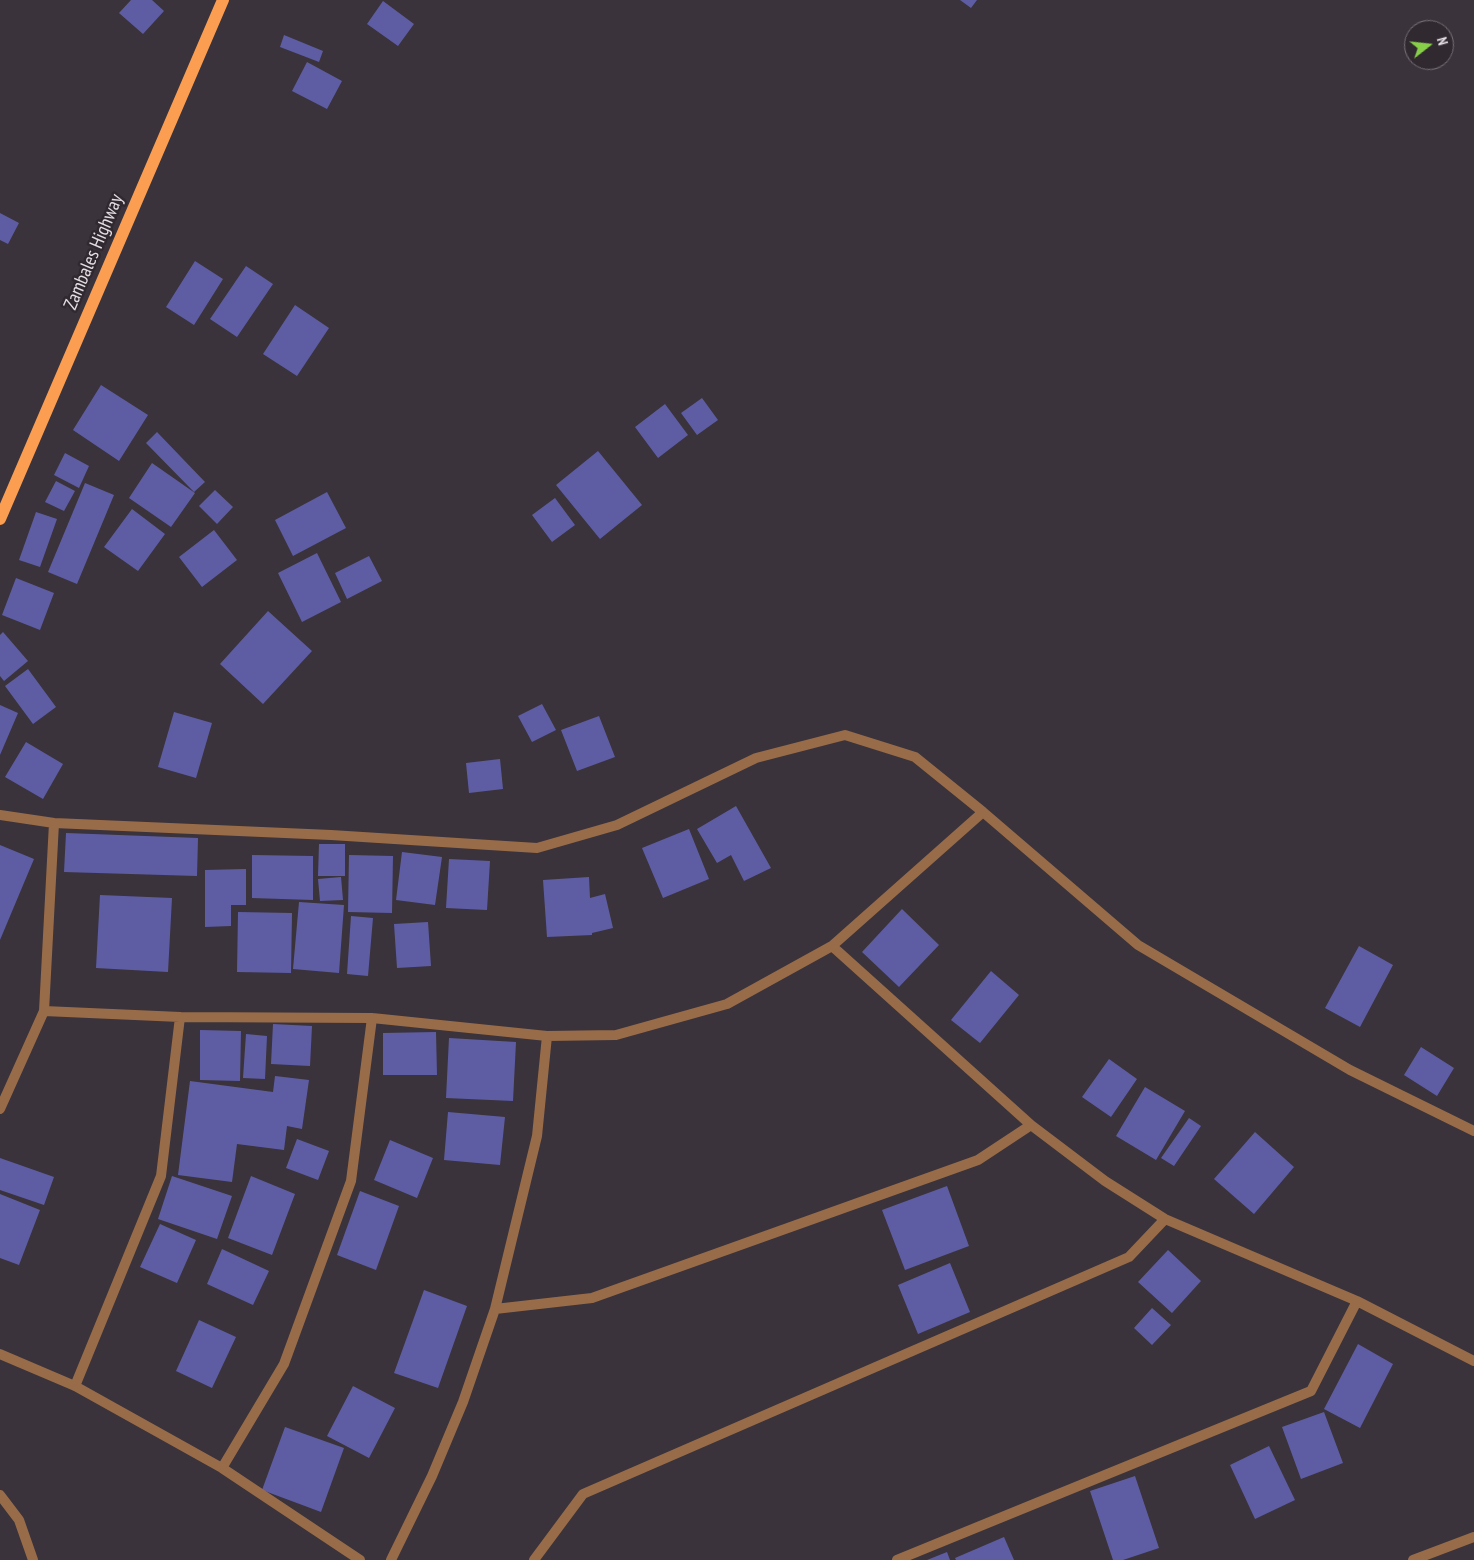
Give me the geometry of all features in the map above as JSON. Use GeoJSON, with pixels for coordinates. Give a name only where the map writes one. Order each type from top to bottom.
{"type":"FeatureCollection","features":[{"type":"Feature","properties":{"kind":"main road","name":"Zambales Highway"},"geometry":{"type":"LineString","coordinates":[[0,519],[223,0]]}},
{"type":"Feature","properties":{"kind":"street"},"geometry":{"type":"LineString","coordinates":[[0,815],[54,823],[331,835],[537,848],[617,825],[756,758],[845,735],[915,757],[983,812],[1138,945],[1350,1070],[1474,1131]]}},
{"type":"Feature","properties":{"kind":"street"},"geometry":{"type":"LineString","coordinates":[[44,1011],[180,1017],[372,1018],[547,1036],[616,1035],[727,1004],[832,946],[983,812]]}},
{"type":"Feature","properties":{"kind":"street"},"geometry":{"type":"LineString","coordinates":[[0,1109],[44,1011],[54,823]]}},
{"type":"Feature","properties":{"kind":"street"},"geometry":{"type":"LineString","coordinates":[[832,946],[1031,1125],[1105,1181],[1165,1219],[1357,1301],[1474,1361]]}},
{"type":"Feature","properties":{"kind":"street"},"geometry":{"type":"LineString","coordinates":[[75,1386],[161,1176],[180,1017]]}},
{"type":"Feature","properties":{"kind":"street"},"geometry":{"type":"LineString","coordinates":[[222,1468],[284,1364],[351,1181],[372,1018]]}},
{"type":"Feature","properties":{"kind":"street"},"geometry":{"type":"LineString","coordinates":[[391,1560],[432,1476],[456,1418],[496,1309],[537,1136],[547,1036]]}},
{"type":"Feature","properties":{"kind":"street"},"geometry":{"type":"LineString","coordinates":[[496,1309],[592,1298],[978,1160],[1031,1125]]}},
{"type":"Feature","properties":{"kind":"street"},"geometry":{"type":"LineString","coordinates":[[534,1560],[583,1494],[1129,1258],[1165,1219]]}},
{"type":"Feature","properties":{"kind":"street"},"geometry":{"type":"LineString","coordinates":[[897,1560],[1311,1390],[1357,1301]]}},
{"type":"Feature","properties":{"kind":"street"},"geometry":{"type":"LineString","coordinates":[[0,1354],[75,1386],[222,1468],[360,1560]]}},
{"type":"Feature","properties":{"kind":"street"},"geometry":{"type":"LineString","coordinates":[[0,1495],[19,1520],[33,1560]]}},
{"type":"Feature","properties":{"kind":"street"},"geometry":{"type":"LineString","coordinates":[[1412,1560],[1474,1537]]}},
{"type":"Feature","properties":{"kind":"building"},"geometry":{"type":"Polygon","coordinates":[[[131,0],[152,0],[164,11],[143,34],[119,13],[131,0]]]}},
{"type":"Feature","properties":{"kind":"building"},"geometry":{"type":"Polygon","coordinates":[[[960,0],[977,0],[971,8],[960,0]]]}},
{"type":"Feature","properties":{"kind":"building"},"geometry":{"type":"Polygon","coordinates":[[[383,1],[414,24],[398,46],[367,24],[383,1]]]}},
{"type":"Feature","properties":{"kind":"building"},"geometry":{"type":"Polygon","coordinates":[[[284,35],[323,51],[319,62],[280,47],[284,35]]]}},
{"type":"Feature","properties":{"kind":"building"},"geometry":{"type":"Polygon","coordinates":[[[307,62],[342,81],[327,109],[292,91],[307,62]]]}},
{"type":"Feature","properties":{"kind":"building"},"geometry":{"type":"Polygon","coordinates":[[[0,213],[19,223],[8,244],[0,240],[0,213]]]}},
{"type":"Feature","properties":{"kind":"building"},"geometry":{"type":"Polygon","coordinates":[[[195,261],[223,279],[194,325],[166,307],[195,261]]]}},
{"type":"Feature","properties":{"kind":"building"},"geometry":{"type":"Polygon","coordinates":[[[246,266],[273,284],[237,337],[210,319],[246,266]]]}},
{"type":"Feature","properties":{"kind":"building"},"geometry":{"type":"Polygon","coordinates":[[[295,305],[329,328],[297,376],[263,354],[295,305]]]}},
{"type":"Feature","properties":{"kind":"building"},"geometry":{"type":"Polygon","coordinates":[[[101,385],[148,415],[119,461],[73,430],[101,385]]]}},
{"type":"Feature","properties":{"kind":"building"},"geometry":{"type":"Polygon","coordinates":[[[702,398],[718,420],[697,435],[681,413],[702,398]]]}},
{"type":"Feature","properties":{"kind":"building"},"geometry":{"type":"Polygon","coordinates":[[[665,404],[688,435],[658,458],[635,427],[665,404]]]}},
{"type":"Feature","properties":{"kind":"building"},"geometry":{"type":"Polygon","coordinates":[[[157,432],[205,482],[194,492],[146,443],[157,432]]]}},
{"type":"Feature","properties":{"kind":"building"},"geometry":{"type":"Polygon","coordinates":[[[598,451],[642,505],[600,539],[556,485],[598,451]]]}},
{"type":"Feature","properties":{"kind":"building"},"geometry":{"type":"Polygon","coordinates":[[[65,453],[89,466],[79,488],[54,475],[65,453]]]}},
{"type":"Feature","properties":{"kind":"building"},"geometry":{"type":"Polygon","coordinates":[[[152,463],[195,493],[171,527],[129,498],[152,463]]]}},
{"type":"Feature","properties":{"kind":"building"},"geometry":{"type":"Polygon","coordinates":[[[56,481],[75,491],[64,511],[45,502],[56,481]]]}},
{"type":"Feature","properties":{"kind":"building"},"geometry":{"type":"Polygon","coordinates":[[[85,483],[114,495],[77,584],[48,572],[85,483]]]}},
{"type":"Feature","properties":{"kind":"building"},"geometry":{"type":"Polygon","coordinates":[[[215,490],[233,507],[217,524],[199,506],[215,490]]]}},
{"type":"Feature","properties":{"kind":"building"},"geometry":{"type":"Polygon","coordinates":[[[327,492],[346,528],[293,556],[275,520],[327,492]]]}},
{"type":"Feature","properties":{"kind":"building"},"geometry":{"type":"Polygon","coordinates":[[[555,498],[575,525],[552,542],[532,515],[555,498]]]}},
{"type":"Feature","properties":{"kind":"building"},"geometry":{"type":"Polygon","coordinates":[[[132,509],[165,534],[138,571],[104,547],[132,509]]]}},
{"type":"Feature","properties":{"kind":"building"},"geometry":{"type":"Polygon","coordinates":[[[36,512],[57,519],[40,567],[19,560],[36,512]]]}},
{"type":"Feature","properties":{"kind":"building"},"geometry":{"type":"Polygon","coordinates":[[[214,530],[237,560],[202,587],[179,557],[214,530]]]}},
{"type":"Feature","properties":{"kind":"building"},"geometry":{"type":"Polygon","coordinates":[[[317,553],[341,602],[302,622],[278,573],[317,553]]]}},
{"type":"Feature","properties":{"kind":"building"},"geometry":{"type":"Polygon","coordinates":[[[369,556],[382,581],[347,599],[335,573],[369,556]]]}},
{"type":"Feature","properties":{"kind":"building"},"geometry":{"type":"Polygon","coordinates":[[[16,578],[54,593],[40,630],[2,615],[16,578]]]}},
{"type":"Feature","properties":{"kind":"building"},"geometry":{"type":"Polygon","coordinates":[[[268,611],[312,651],[263,704],[220,664],[268,611]]]}},
{"type":"Feature","properties":{"kind":"building"},"geometry":{"type":"Polygon","coordinates":[[[3,632],[28,661],[4,681],[0,676],[0,635],[3,632]]]}},
{"type":"Feature","properties":{"kind":"building"},"geometry":{"type":"Polygon","coordinates":[[[28,669],[56,707],[33,724],[5,686],[28,669]]]}},
{"type":"Feature","properties":{"kind":"building"},"geometry":{"type":"Polygon","coordinates":[[[542,704],[556,730],[532,742],[518,716],[542,704]]]}},
{"type":"Feature","properties":{"kind":"building"},"geometry":{"type":"Polygon","coordinates":[[[0,705],[18,713],[0,755],[0,705]]]}},
{"type":"Feature","properties":{"kind":"building"},"geometry":{"type":"Polygon","coordinates":[[[174,712],[212,723],[196,778],[158,767],[174,712]]]}},
{"type":"Feature","properties":{"kind":"building"},"geometry":{"type":"Polygon","coordinates":[[[599,716],[615,757],[577,771],[561,730],[599,716]]]}},
{"type":"Feature","properties":{"kind":"building"},"geometry":{"type":"Polygon","coordinates":[[[26,742],[63,764],[43,799],[5,777],[26,742]]]}},
{"type":"Feature","properties":{"kind":"building"},"geometry":{"type":"Polygon","coordinates":[[[500,759],[503,789],[469,793],[466,763],[500,759]]]}},
{"type":"Feature","properties":{"kind":"building"},"geometry":{"type":"Polygon","coordinates":[[[736,806],[771,868],[744,881],[731,855],[717,863],[697,829],[736,806]]]}},
{"type":"Feature","properties":{"kind":"building"},"geometry":{"type":"Polygon","coordinates":[[[689,829],[709,879],[663,898],[642,848],[689,829]]]}},
{"type":"Feature","properties":{"kind":"building"},"geometry":{"type":"Polygon","coordinates":[[[66,833],[198,838],[197,876],[64,872],[66,833]]]}},
{"type":"Feature","properties":{"kind":"building"},"geometry":{"type":"Polygon","coordinates":[[[319,844],[345,844],[345,876],[318,876],[319,844]]]}},
{"type":"Feature","properties":{"kind":"building"},"geometry":{"type":"Polygon","coordinates":[[[0,845],[34,859],[0,940],[0,845]]]}},
{"type":"Feature","properties":{"kind":"building"},"geometry":{"type":"Polygon","coordinates":[[[402,852],[442,857],[435,905],[396,900],[402,852]]]}},
{"type":"Feature","properties":{"kind":"building"},"geometry":{"type":"Polygon","coordinates":[[[252,855],[313,856],[313,900],[252,898],[252,855]]]}},
{"type":"Feature","properties":{"kind":"building"},"geometry":{"type":"Polygon","coordinates":[[[349,855],[393,856],[392,913],[348,912],[349,855]]]}},
{"type":"Feature","properties":{"kind":"building"},"geometry":{"type":"Polygon","coordinates":[[[449,859],[490,861],[487,910],[446,908],[449,859]]]}},
{"type":"Feature","properties":{"kind":"building"},"geometry":{"type":"Polygon","coordinates":[[[246,869],[246,905],[231,905],[231,926],[205,927],[205,870],[246,869]]]}},
{"type":"Feature","properties":{"kind":"building"},"geometry":{"type":"Polygon","coordinates":[[[341,877],[343,900],[320,901],[318,879],[341,877]]]}},
{"type":"Feature","properties":{"kind":"building"},"geometry":{"type":"Polygon","coordinates":[[[589,877],[590,898],[605,894],[613,928],[592,933],[592,935],[547,937],[543,880],[589,877]]]}},
{"type":"Feature","properties":{"kind":"building"},"geometry":{"type":"Polygon","coordinates":[[[100,895],[172,898],[168,972],[96,968],[100,895]]]}},
{"type":"Feature","properties":{"kind":"building"},"geometry":{"type":"Polygon","coordinates":[[[299,902],[344,905],[339,973],[293,969],[299,902]]]}},
{"type":"Feature","properties":{"kind":"building"},"geometry":{"type":"Polygon","coordinates":[[[902,909],[939,945],[899,987],[862,952],[902,909]]]}},
{"type":"Feature","properties":{"kind":"building"},"geometry":{"type":"Polygon","coordinates":[[[238,912],[292,913],[291,973],[237,972],[238,912]]]}},
{"type":"Feature","properties":{"kind":"building"},"geometry":{"type":"Polygon","coordinates":[[[351,916],[373,918],[368,976],[347,974],[351,916]]]}},
{"type":"Feature","properties":{"kind":"building"},"geometry":{"type":"Polygon","coordinates":[[[428,922],[431,966],[397,968],[394,924],[428,922]]]}},
{"type":"Feature","properties":{"kind":"building"},"geometry":{"type":"Polygon","coordinates":[[[1359,946],[1393,965],[1360,1027],[1325,1008],[1359,946]]]}},
{"type":"Feature","properties":{"kind":"building"},"geometry":{"type":"Polygon","coordinates":[[[991,971],[1019,995],[980,1043],[951,1020],[991,971]]]}},
{"type":"Feature","properties":{"kind":"building"},"geometry":{"type":"Polygon","coordinates":[[[273,1024],[312,1026],[310,1066],[271,1064],[273,1024]]]}},
{"type":"Feature","properties":{"kind":"building"},"geometry":{"type":"Polygon","coordinates":[[[200,1030],[241,1031],[240,1081],[200,1080],[200,1030]]]}},
{"type":"Feature","properties":{"kind":"building"},"geometry":{"type":"Polygon","coordinates":[[[436,1032],[437,1075],[383,1075],[383,1033],[436,1032]]]}},
{"type":"Feature","properties":{"kind":"building"},"geometry":{"type":"Polygon","coordinates":[[[246,1034],[267,1036],[265,1079],[243,1078],[246,1034]]]}},
{"type":"Feature","properties":{"kind":"building"},"geometry":{"type":"Polygon","coordinates":[[[449,1038],[516,1042],[513,1101],[446,1098],[449,1038]]]}},
{"type":"Feature","properties":{"kind":"building"},"geometry":{"type":"Polygon","coordinates":[[[1421,1047],[1454,1068],[1437,1096],[1404,1075],[1421,1047]]]}},
{"type":"Feature","properties":{"kind":"building"},"geometry":{"type":"Polygon","coordinates":[[[1109,1059],[1137,1079],[1111,1117],[1082,1097],[1109,1059]]]}},
{"type":"Feature","properties":{"kind":"building"},"geometry":{"type":"Polygon","coordinates":[[[275,1076],[309,1080],[302,1129],[287,1126],[284,1150],[237,1144],[232,1182],[178,1175],[190,1081],[273,1092],[275,1076]]]}},
{"type":"Feature","properties":{"kind":"building"},"geometry":{"type":"Polygon","coordinates":[[[1145,1087],[1185,1111],[1156,1160],[1116,1136],[1145,1087]]]}},
{"type":"Feature","properties":{"kind":"building"},"geometry":{"type":"Polygon","coordinates":[[[448,1112],[505,1117],[500,1165],[444,1160],[448,1112]]]}},
{"type":"Feature","properties":{"kind":"building"},"geometry":{"type":"Polygon","coordinates":[[[1189,1118],[1201,1126],[1174,1166],[1161,1158],[1189,1118]]]}},
{"type":"Feature","properties":{"kind":"building"},"geometry":{"type":"Polygon","coordinates":[[[1255,1132],[1294,1167],[1254,1214],[1214,1179],[1255,1132]]]}},
{"type":"Feature","properties":{"kind":"building"},"geometry":{"type":"Polygon","coordinates":[[[297,1139],[329,1151],[318,1180],[286,1168],[297,1139]]]}},
{"type":"Feature","properties":{"kind":"building"},"geometry":{"type":"Polygon","coordinates":[[[390,1140],[433,1158],[417,1198],[374,1180],[390,1140]]]}},
{"type":"Feature","properties":{"kind":"building"},"geometry":{"type":"Polygon","coordinates":[[[0,1158],[54,1177],[44,1205],[0,1190],[0,1158]]]}},
{"type":"Feature","properties":{"kind":"building"},"geometry":{"type":"Polygon","coordinates":[[[172,1176],[232,1196],[217,1239],[158,1219],[172,1176]]]}},
{"type":"Feature","properties":{"kind":"building"},"geometry":{"type":"Polygon","coordinates":[[[251,1176],[295,1194],[272,1255],[228,1238],[251,1176]]]}},
{"type":"Feature","properties":{"kind":"building"},"geometry":{"type":"Polygon","coordinates":[[[947,1186],[969,1246],[905,1270],[882,1210],[947,1186]]]}},
{"type":"Feature","properties":{"kind":"building"},"geometry":{"type":"Polygon","coordinates":[[[360,1191],[399,1206],[376,1270],[337,1255],[360,1191]]]}},
{"type":"Feature","properties":{"kind":"building"},"geometry":{"type":"Polygon","coordinates":[[[0,1194],[40,1210],[19,1265],[0,1258],[0,1194]]]}},
{"type":"Feature","properties":{"kind":"building"},"geometry":{"type":"Polygon","coordinates":[[[160,1224],[196,1240],[177,1283],[140,1267],[160,1224]]]}},
{"type":"Feature","properties":{"kind":"building"},"geometry":{"type":"Polygon","coordinates":[[[222,1249],[269,1271],[253,1305],[207,1284],[222,1249]]]}},
{"type":"Feature","properties":{"kind":"building"},"geometry":{"type":"Polygon","coordinates":[[[1168,1250],[1201,1281],[1172,1313],[1138,1282],[1168,1250]]]}},
{"type":"Feature","properties":{"kind":"building"},"geometry":{"type":"Polygon","coordinates":[[[950,1263],[970,1312],[918,1334],[898,1285],[950,1263]]]}},
{"type":"Feature","properties":{"kind":"building"},"geometry":{"type":"Polygon","coordinates":[[[424,1290],[467,1306],[438,1388],[394,1373],[424,1290]]]}},
{"type":"Feature","properties":{"kind":"building"},"geometry":{"type":"Polygon","coordinates":[[[1152,1308],[1171,1325],[1152,1345],[1134,1328],[1152,1308]]]}},
{"type":"Feature","properties":{"kind":"building"},"geometry":{"type":"Polygon","coordinates":[[[199,1320],[236,1337],[212,1388],[176,1371],[199,1320]]]}},
{"type":"Feature","properties":{"kind":"building"},"geometry":{"type":"Polygon","coordinates":[[[1358,1344],[1393,1364],[1360,1428],[1324,1409],[1358,1344]]]}},
{"type":"Feature","properties":{"kind":"building"},"geometry":{"type":"Polygon","coordinates":[[[353,1386],[395,1408],[369,1458],[327,1436],[353,1386]]]}},
{"type":"Feature","properties":{"kind":"building"},"geometry":{"type":"Polygon","coordinates":[[[1324,1412],[1343,1463],[1301,1479],[1282,1427],[1324,1412]]]}},
{"type":"Feature","properties":{"kind":"building"},"geometry":{"type":"Polygon","coordinates":[[[285,1427],[344,1448],[321,1512],[262,1490],[285,1427]]]}},
{"type":"Feature","properties":{"kind":"building"},"geometry":{"type":"Polygon","coordinates":[[[1269,1446],[1295,1500],[1255,1519],[1230,1465],[1269,1446]]]}},
{"type":"Feature","properties":{"kind":"building"},"geometry":{"type":"Polygon","coordinates":[[[1135,1476],[1159,1548],[1123,1560],[1113,1560],[1090,1491],[1135,1476]]]}},
{"type":"Feature","properties":{"kind":"building"},"geometry":{"type":"Polygon","coordinates":[[[1004,1537],[1014,1560],[956,1560],[955,1558],[1004,1537]]]}},
{"type":"Feature","properties":{"kind":"building"},"geometry":{"type":"Polygon","coordinates":[[[947,1552],[950,1560],[927,1560],[947,1552]]]}}]}
